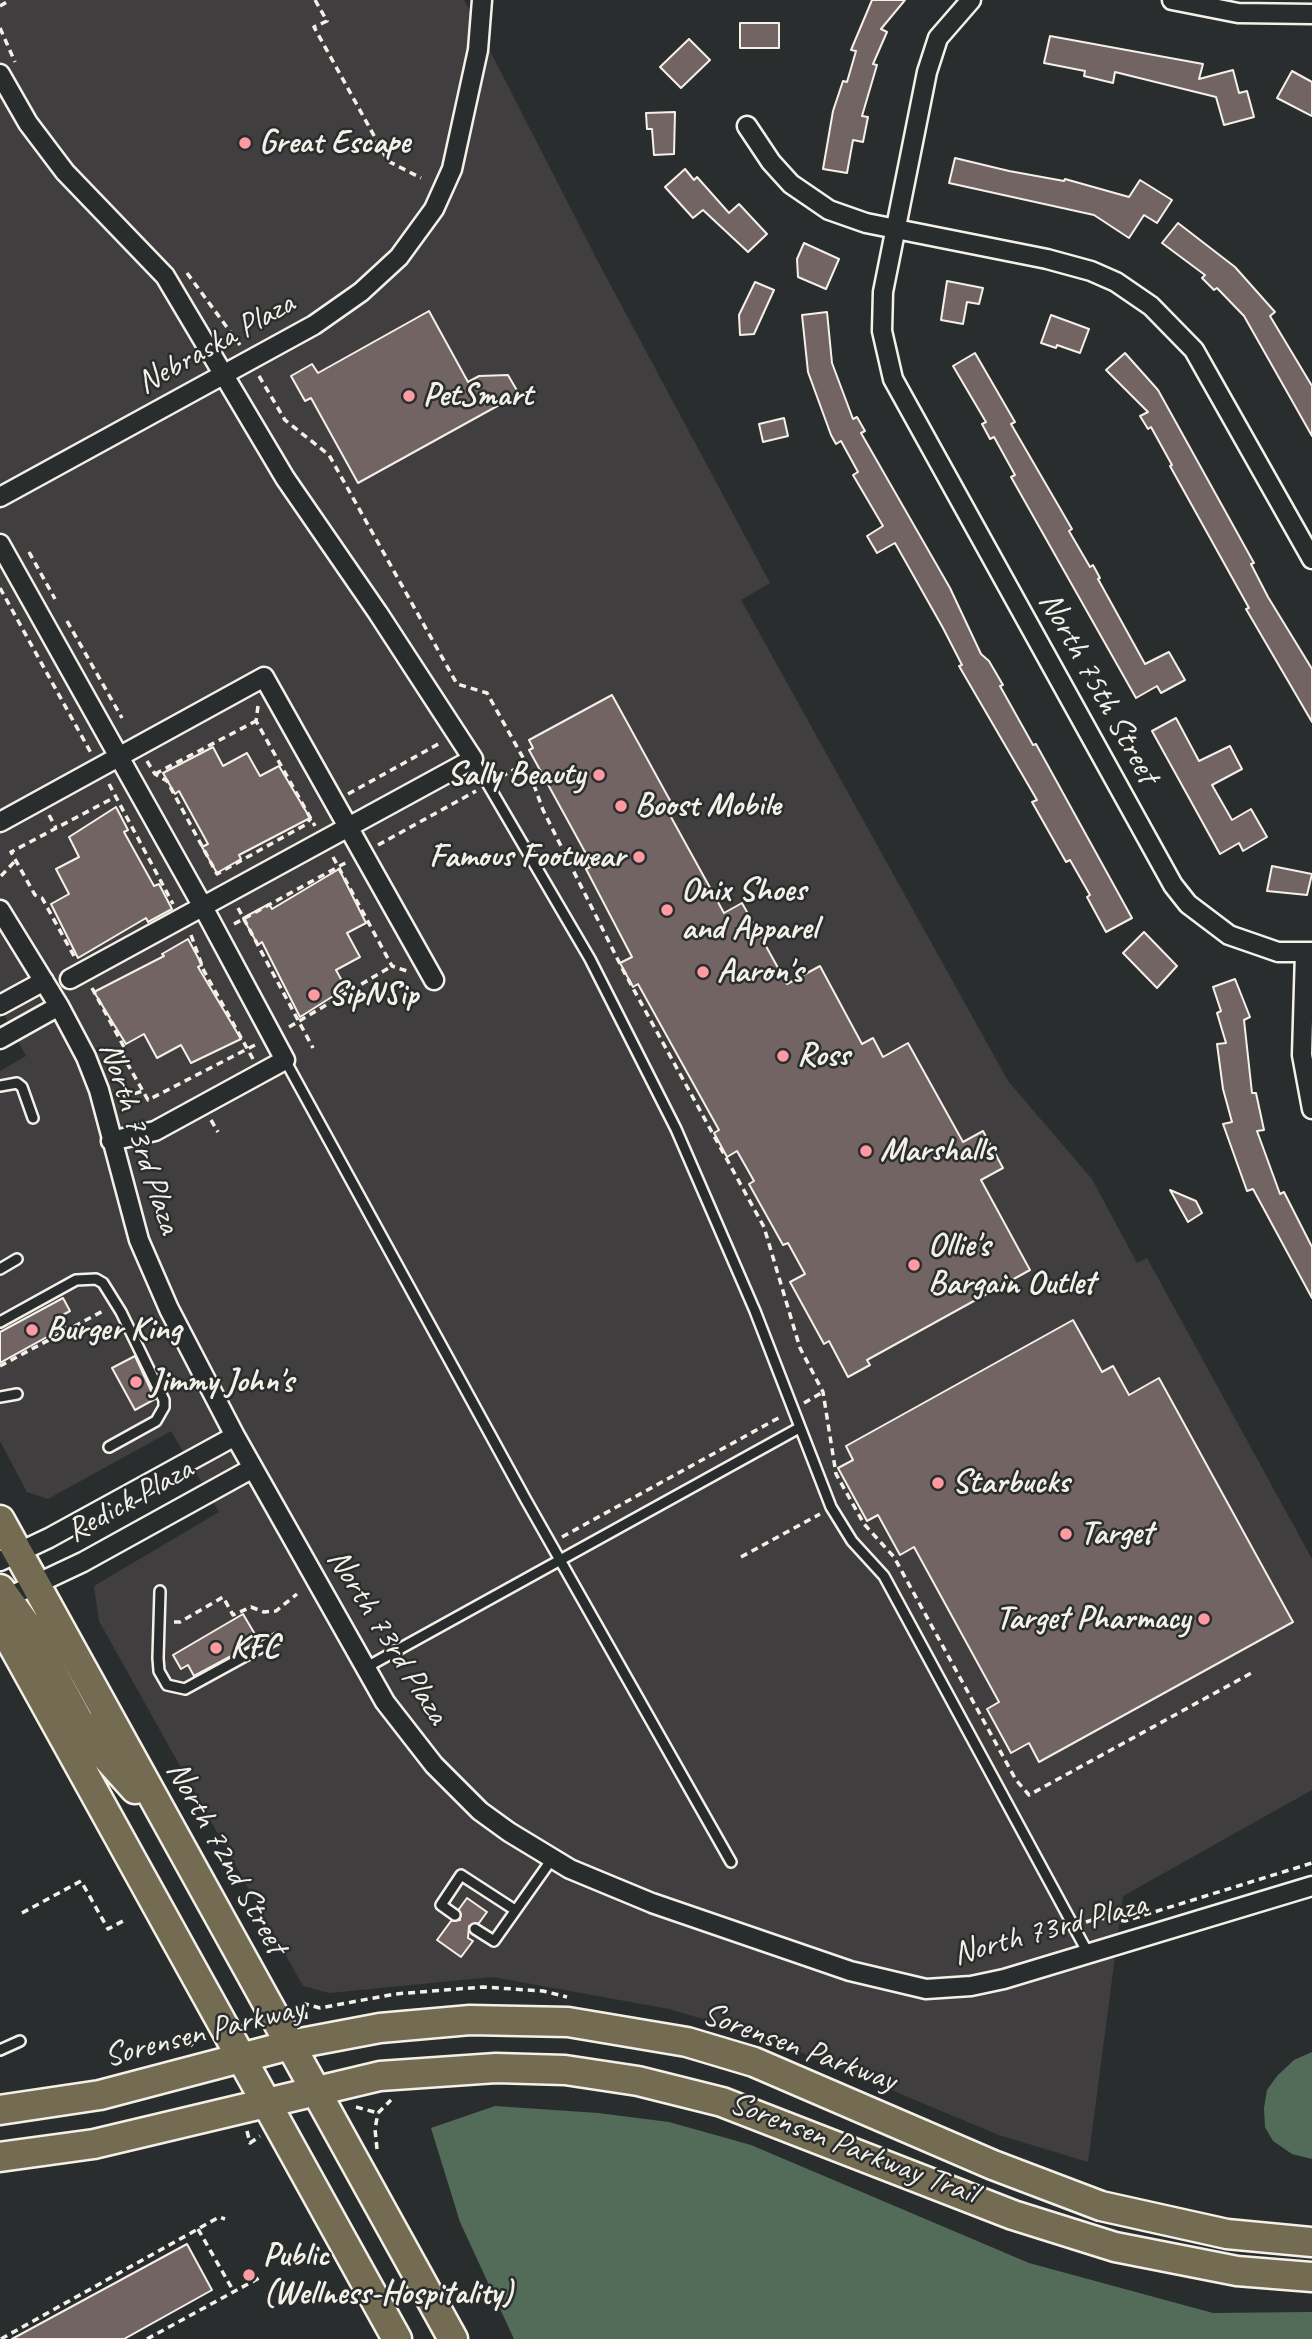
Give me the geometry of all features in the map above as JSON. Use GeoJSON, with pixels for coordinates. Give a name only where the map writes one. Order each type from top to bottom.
{"type":"FeatureCollection","features":[{"type":"Feature","properties":{"kind":"main road"},"geometry":{"type":"LineString","coordinates":[[0,1520],[5,1559],[18,1580],[34,1585]]}},
{"type":"Feature","properties":{"kind":"main road","name":"North 72nd Street"},"geometry":{"type":"LineString","coordinates":[[34,1585],[453,2339]]}},
{"type":"Feature","properties":{"kind":"main road"},"geometry":{"type":"LineString","coordinates":[[2,1602],[27,1626],[90,1737],[167,1825]]}},
{"type":"Feature","properties":{"kind":"main road"},"geometry":{"type":"LineString","coordinates":[[2,1602],[242,2057],[397,2339]]}},
{"type":"Feature","properties":{"kind":"main road","name":"Sorensen Parkway"},"geometry":{"type":"LineString","coordinates":[[0,2110],[100,2095],[290,2045],[380,2028],[470,2020],[552,2020],[637,2032],[709,2048],[778,2070],[993,2165],[1101,2206],[1227,2234],[1312,2242]]}},
{"type":"Feature","properties":{"kind":"main road"},"geometry":{"type":"LineString","coordinates":[[0,2157],[94,2144],[315,2089],[412,2072],[496,2068],[565,2070],[680,2090],[768,2118],[1013,2215],[1115,2247],[1237,2271],[1312,2277]]}},
{"type":"Feature","properties":{"kind":"street"},"geometry":{"type":"LineString","coordinates":[[478,51],[482,0]]}},
{"type":"Feature","properties":{"kind":"street"},"geometry":{"type":"LineString","coordinates":[[478,51],[495,0]]}},
{"type":"Feature","properties":{"kind":"street","name":"North 75th Street"},"geometry":{"type":"LineString","coordinates":[[971,0],[938,38],[927,72],[895,230],[881,317],[884,348],[893,379],[1173,885],[1188,904],[1229,935],[1278,951],[1308,952],[1302,1055],[1312,1109]]}},
{"type":"Feature","properties":{"kind":"street"},"geometry":{"type":"LineString","coordinates":[[1172,0],[1238,13],[1312,14]]}},
{"type":"Feature","properties":{"kind":"street","name":"Nebraska Plaza"},"geometry":{"type":"LineString","coordinates":[[0,497],[314,325],[361,292],[399,257],[434,209],[460,140],[478,51]]}},
{"type":"Feature","properties":{"kind":"street"},"geometry":{"type":"LineString","coordinates":[[0,74],[28,122],[65,172],[165,276],[285,478],[379,613],[467,762],[70,979]]}},
{"type":"Feature","properties":{"kind":"street"},"geometry":{"type":"LineString","coordinates":[[747,126],[771,162],[811,200],[849,219],[1047,259],[1091,271],[1116,282],[1151,306],[1194,350],[1312,559]]}},
{"type":"Feature","properties":{"kind":"street"},"geometry":{"type":"LineString","coordinates":[[0,544],[285,1059],[155,1131],[111,1141]]}},
{"type":"Feature","properties":{"kind":"street"},"geometry":{"type":"LineString","coordinates":[[0,822],[264,677],[434,980]]}},
{"type":"Feature","properties":{"kind":"street","name":"North 73rd Plaza"},"geometry":{"type":"LineString","coordinates":[[0,910],[59,1006],[93,1075],[128,1205],[149,1263],[169,1309],[235,1436],[364,1669],[406,1732],[454,1786],[509,1832],[552,1859],[652,1903],[850,1970],[926,1989],[971,1986],[1312,1886]]}},
{"type":"Feature","properties":{"kind":"street"},"geometry":{"type":"LineString","coordinates":[[0,1005],[44,981]]}},
{"type":"Feature","properties":{"kind":"street"},"geometry":{"type":"LineString","coordinates":[[0,1039],[59,1006]]}},
{"type":"Feature","properties":{"kind":"street","name":"Redick Plaza"},"geometry":{"type":"LineString","coordinates":[[5,1559],[235,1436]]}},
{"type":"Feature","properties":{"kind":"street","name":"Redick Plaza"},"geometry":{"type":"LineString","coordinates":[[2,1602],[83,1562],[253,1468]]}},
{"type":"Feature","properties":{"kind":"lane"},"geometry":{"type":"LineString","coordinates":[[467,762],[489,784],[590,959],[676,1129],[750,1301],[831,1507],[852,1541],[884,1576],[1088,1953]]}},
{"type":"Feature","properties":{"kind":"lane"},"geometry":{"type":"LineString","coordinates":[[285,1059],[559,1559],[731,1863]]}},
{"type":"Feature","properties":{"kind":"lane"},"geometry":{"type":"LineString","coordinates":[[0,1086],[17,1083],[22,1087],[33,1118]]}},
{"type":"Feature","properties":{"kind":"lane"},"geometry":{"type":"LineString","coordinates":[[0,1269],[18,1259]]}},
{"type":"Feature","properties":{"kind":"lane"},"geometry":{"type":"LineString","coordinates":[[0,1322],[76,1280],[96,1279],[109,1290],[162,1392],[164,1407],[156,1420],[109,1447]]}},
{"type":"Feature","properties":{"kind":"lane"},"geometry":{"type":"LineString","coordinates":[[0,1397],[17,1394]]}},
{"type":"Feature","properties":{"kind":"lane"},"geometry":{"type":"LineString","coordinates":[[364,1669],[799,1428]]}},
{"type":"Feature","properties":{"kind":"lane"},"geometry":{"type":"LineString","coordinates":[[160,1591],[159,1671],[167,1685],[176,1688],[195,1684],[278,1638]]}},
{"type":"Feature","properties":{"kind":"lane"},"geometry":{"type":"LineString","coordinates":[[475,1929],[494,1941],[552,1859]]}},
{"type":"Feature","properties":{"kind":"lane"},"geometry":{"type":"LineString","coordinates":[[455,1915],[441,1905],[461,1875],[515,1910]]}},
{"type":"Feature","properties":{"kind":"lane"},"geometry":{"type":"LineString","coordinates":[[0,2050],[20,2041]]}},
{"type":"Feature","properties":{"kind":"path"},"geometry":{"type":"LineString","coordinates":[[0,6],[10,0]]}},
{"type":"Feature","properties":{"kind":"path"},"geometry":{"type":"LineString","coordinates":[[315,0],[327,21],[314,27],[387,161],[421,178]]}},
{"type":"Feature","properties":{"kind":"path"},"geometry":{"type":"LineString","coordinates":[[0,29],[20,70]]}},
{"type":"Feature","properties":{"kind":"path"},"geometry":{"type":"LineString","coordinates":[[181,267],[237,340]]}},
{"type":"Feature","properties":{"kind":"path"},"geometry":{"type":"LineString","coordinates":[[263,382],[285,420],[329,455],[457,684],[487,693],[527,763],[543,810],[623,970],[764,1227],[800,1348],[824,1392],[836,1474],[864,1524],[894,1557],[1016,1780],[1028,1795],[1255,1671]]}},
{"type":"Feature","properties":{"kind":"path"},"geometry":{"type":"LineString","coordinates":[[29,552],[57,602]]}},
{"type":"Feature","properties":{"kind":"path"},"geometry":{"type":"LineString","coordinates":[[0,588],[99,767]]}},
{"type":"Feature","properties":{"kind":"path"},"geometry":{"type":"LineString","coordinates":[[63,615],[139,746]]}},
{"type":"Feature","properties":{"kind":"path"},"geometry":{"type":"LineString","coordinates":[[311,818],[305,825],[217,874],[167,781],[155,774],[256,721],[310,815],[445,740],[467,762],[476,791]]}},
{"type":"Feature","properties":{"kind":"path"},"geometry":{"type":"LineString","coordinates":[[313,1048],[243,918],[527,763]]}},
{"type":"Feature","properties":{"kind":"path"},"geometry":{"type":"LineString","coordinates":[[76,961],[42,898],[35,895],[11,852],[116,796],[176,908]]}},
{"type":"Feature","properties":{"kind":"path"},"geometry":{"type":"LineString","coordinates":[[1,876],[16,860]]}},
{"type":"Feature","properties":{"kind":"path"},"geometry":{"type":"LineString","coordinates":[[299,1022],[393,966],[338,867]]}},
{"type":"Feature","properties":{"kind":"path"},"geometry":{"type":"LineString","coordinates":[[92,988],[124,1047],[123,1056],[148,1100],[247,1049],[204,971],[197,944],[189,932]]}},
{"type":"Feature","properties":{"kind":"path"},"geometry":{"type":"LineString","coordinates":[[123,1097],[143,1091]]}},
{"type":"Feature","properties":{"kind":"path"},"geometry":{"type":"LineString","coordinates":[[0,1366],[116,1303]]}},
{"type":"Feature","properties":{"kind":"path"},"geometry":{"type":"LineString","coordinates":[[551,1543],[824,1392]]}},
{"type":"Feature","properties":{"kind":"path"},"geometry":{"type":"LineString","coordinates":[[741,1557],[849,1497]]}},
{"type":"Feature","properties":{"kind":"path"},"geometry":{"type":"LineString","coordinates":[[159,1622],[180,1622],[223,1597],[233,1615],[251,1607],[264,1612],[276,1611],[297,1594]]}},
{"type":"Feature","properties":{"kind":"path"},"geometry":{"type":"LineString","coordinates":[[1098,1918],[1125,1921],[1312,1863]]}},
{"type":"Feature","properties":{"kind":"path"},"geometry":{"type":"LineString","coordinates":[[22,1913],[81,1881],[108,1929],[123,1921]]}},
{"type":"Feature","properties":{"kind":"path"},"geometry":{"type":"LineString","coordinates":[[378,2113],[395,2098]]}},
{"type":"Feature","properties":{"kind":"path"},"geometry":{"type":"LineString","coordinates":[[1,2339],[198,2228],[219,2217],[225,2218]]}},
{"type":"Feature","properties":{"kind":"path"},"geometry":{"type":"LineString","coordinates":[[198,2228],[233,2292]]}},
{"type":"Feature","properties":{"kind":"path"},"geometry":{"type":"LineString","coordinates":[[147,2339],[259,2278]]}},
{"type":"Feature","properties":{"kind":"shaded area"},"geometry":{"type":"Polygon","coordinates":[[[0,0],[464,0],[595,256],[770,583],[741,600],[1008,1081],[1092,1179],[1137,1263],[1147,1258],[1312,1559],[1312,1790],[1123,1896],[1088,2162],[999,2135],[764,2037],[669,2009],[493,1977],[329,1993],[303,1986],[99,1621],[94,1586],[219,1512],[171,1431],[48,1499],[27,1492],[0,1441],[0,1071],[26,1056],[0,1007],[0,0]]]}},
{"type":"Feature","properties":{"kind":"green space"},"geometry":{"type":"Polygon","coordinates":[[[1312,2052],[1312,2159],[1292,2154],[1273,2141],[1265,2127],[1264,2108],[1267,2090],[1277,2076],[1294,2060],[1312,2052]]]}},
{"type":"Feature","properties":{"kind":"green space"},"geometry":{"type":"Polygon","coordinates":[[[495,2106],[598,2113],[669,2122],[751,2145],[1029,2263],[1213,2313],[1312,2312],[1312,2339],[514,2339],[460,2222],[431,2128],[495,2106]]]}},
{"type":"Feature","properties":{"kind":"building"},"geometry":{"type":"Polygon","coordinates":[[[872,0],[905,0],[881,29],[887,32],[873,64],[877,65],[862,116],[868,117],[863,142],[853,140],[847,173],[823,169],[833,111],[843,81],[847,82],[856,51],[851,50],[872,0]]]}},
{"type":"Feature","properties":{"kind":"building"},"geometry":{"type":"Polygon","coordinates":[[[740,23],[779,23],[779,48],[740,48],[740,23]]]}},
{"type":"Feature","properties":{"kind":"building"},"geometry":{"type":"Polygon","coordinates":[[[1050,36],[1203,64],[1199,79],[1233,70],[1239,93],[1247,91],[1254,117],[1224,125],[1216,97],[1115,72],[1113,83],[1084,76],[1085,71],[1044,63],[1050,36]]]}},
{"type":"Feature","properties":{"kind":"building"},"geometry":{"type":"Polygon","coordinates":[[[689,39],[710,60],[681,88],[660,67],[689,39]]]}},
{"type":"Feature","properties":{"kind":"building"},"geometry":{"type":"Polygon","coordinates":[[[1292,71],[1312,82],[1312,116],[1277,98],[1292,71]]]}},
{"type":"Feature","properties":{"kind":"building"},"geometry":{"type":"Polygon","coordinates":[[[675,112],[674,154],[654,155],[652,129],[647,129],[646,113],[675,112]]]}},
{"type":"Feature","properties":{"kind":"building"},"geometry":{"type":"Polygon","coordinates":[[[955,158],[1009,171],[1064,181],[1065,179],[1129,197],[1140,180],[1172,200],[1157,223],[1144,215],[1129,238],[1094,215],[949,183],[955,158]]]}},
{"type":"Feature","properties":{"kind":"building"},"geometry":{"type":"Polygon","coordinates":[[[685,169],[694,180],[697,177],[729,213],[739,204],[767,234],[748,252],[703,210],[693,218],[665,187],[685,169]]]}},
{"type":"Feature","properties":{"kind":"building"},"geometry":{"type":"Polygon","coordinates":[[[1178,223],[1235,267],[1275,312],[1270,316],[1312,386],[1312,436],[1244,316],[1217,288],[1214,290],[1202,278],[1205,275],[1162,243],[1178,223]]]}},
{"type":"Feature","properties":{"kind":"building"},"geometry":{"type":"Polygon","coordinates":[[[804,243],[839,259],[826,289],[798,277],[797,259],[804,243]]]}},
{"type":"Feature","properties":{"kind":"building"},"geometry":{"type":"Polygon","coordinates":[[[947,281],[983,288],[979,304],[967,302],[963,324],[941,320],[947,281]]]}},
{"type":"Feature","properties":{"kind":"building"},"geometry":{"type":"Polygon","coordinates":[[[755,282],[774,290],[754,334],[740,335],[739,315],[755,282]]]}},
{"type":"Feature","properties":{"kind":"building","name":"PetSmart"},"geometry":{"type":"Polygon","coordinates":[[[429,311],[468,382],[479,376],[508,375],[519,394],[358,483],[311,398],[305,401],[291,376],[312,364],[318,373],[429,311]]]}},
{"type":"Feature","properties":{"kind":"building"},"geometry":{"type":"Polygon","coordinates":[[[827,312],[832,363],[853,419],[857,417],[865,431],[861,433],[950,588],[981,654],[989,661],[1003,685],[1000,686],[1033,745],[1036,744],[1132,918],[1106,932],[1087,897],[1090,895],[1070,860],[1066,862],[1032,802],[1037,800],[959,666],[962,665],[943,628],[895,543],[877,553],[867,536],[883,526],[853,475],[858,472],[841,441],[836,444],[831,435],[808,372],[802,315],[827,312]]]}},
{"type":"Feature","properties":{"kind":"building"},"geometry":{"type":"Polygon","coordinates":[[[1051,315],[1089,329],[1080,353],[1041,343],[1051,315]]]}},
{"type":"Feature","properties":{"kind":"building"},"geometry":{"type":"Polygon","coordinates":[[[975,353],[1015,422],[1011,424],[1072,529],[1069,531],[1090,567],[1093,565],[1145,664],[1169,652],[1185,680],[1161,693],[1157,686],[1136,698],[1011,477],[1015,475],[994,437],[990,439],[982,424],[986,422],[953,366],[975,353]]]}},
{"type":"Feature","properties":{"kind":"building"},"geometry":{"type":"Polygon","coordinates":[[[1125,353],[1158,390],[1254,563],[1251,564],[1268,597],[1312,669],[1312,722],[1246,609],[1249,608],[1151,427],[1148,429],[1140,416],[1148,412],[1106,370],[1125,353]]]}},
{"type":"Feature","properties":{"kind":"building"},"geometry":{"type":"Polygon","coordinates":[[[784,418],[788,436],[763,442],[759,424],[784,418]]]}},
{"type":"Feature","properties":{"kind":"building"},"geometry":{"type":"Polygon","coordinates":[[[612,695],[672,804],[666,808],[724,913],[742,903],[787,984],[820,966],[862,1044],[873,1038],[883,1057],[908,1043],[963,1142],[983,1131],[1003,1168],[981,1180],[1030,1270],[867,1360],[870,1365],[848,1377],[829,1341],[824,1344],[790,1282],[805,1274],[788,1243],[783,1245],[749,1184],[754,1181],[737,1151],[727,1157],[714,1133],[719,1130],[638,984],[633,987],[620,963],[632,957],[586,869],[590,867],[583,853],[585,852],[529,750],[533,748],[529,740],[612,695]]]}},
{"type":"Feature","properties":{"kind":"building"},"geometry":{"type":"Polygon","coordinates":[[[1176,718],[1199,761],[1230,746],[1242,769],[1212,785],[1232,820],[1251,809],[1267,837],[1243,851],[1239,843],[1220,854],[1152,731],[1176,718]]]}},
{"type":"Feature","properties":{"kind":"building"},"geometry":{"type":"Polygon","coordinates":[[[213,747],[223,766],[247,753],[260,776],[279,766],[310,818],[239,855],[241,859],[217,873],[202,847],[208,844],[179,791],[175,794],[163,773],[213,747]]]}},
{"type":"Feature","properties":{"kind":"building"},"geometry":{"type":"Polygon","coordinates":[[[116,807],[128,830],[124,832],[154,886],[159,884],[172,909],[148,922],[146,918],[78,958],[51,904],[69,894],[56,869],[79,857],[69,837],[116,807]]]}},
{"type":"Feature","properties":{"kind":"building"},"geometry":{"type":"Polygon","coordinates":[[[1272,866],[1312,874],[1307,895],[1267,891],[1272,866]]]}},
{"type":"Feature","properties":{"kind":"building"},"geometry":{"type":"Polygon","coordinates":[[[339,869],[366,923],[347,933],[360,957],[336,970],[346,988],[300,1017],[262,942],[258,945],[243,918],[269,904],[272,909],[339,869]]]}},
{"type":"Feature","properties":{"kind":"building"},"geometry":{"type":"Polygon","coordinates":[[[1144,932],[1177,966],[1157,988],[1123,953],[1144,932]]]}},
{"type":"Feature","properties":{"kind":"building"},"geometry":{"type":"Polygon","coordinates":[[[188,939],[202,965],[198,967],[241,1039],[191,1063],[181,1045],[157,1058],[144,1034],[126,1044],[94,992],[164,956],[162,954],[188,939]]]}},
{"type":"Feature","properties":{"kind":"building"},"geometry":{"type":"Polygon","coordinates":[[[1235,979],[1250,1017],[1244,1020],[1252,1093],[1256,1093],[1264,1130],[1257,1131],[1280,1194],[1284,1192],[1312,1247],[1312,1298],[1253,1189],[1247,1191],[1223,1124],[1232,1122],[1223,1089],[1217,1044],[1226,1043],[1217,1013],[1221,1011],[1213,987],[1235,979]]]}},
{"type":"Feature","properties":{"kind":"building"},"geometry":{"type":"Polygon","coordinates":[[[1170,1190],[1196,1201],[1202,1213],[1188,1222],[1170,1190]]]}},
{"type":"Feature","properties":{"kind":"building","name":"Burger King"},"geometry":{"type":"Polygon","coordinates":[[[63,1298],[70,1311],[59,1317],[65,1327],[0,1363],[0,1332],[63,1298]]]}},
{"type":"Feature","properties":{"kind":"building","name":"Target"},"geometry":{"type":"Polygon","coordinates":[[[1073,1320],[1102,1372],[1113,1366],[1129,1395],[1159,1378],[1293,1622],[1039,1762],[1029,1743],[1011,1753],[987,1709],[999,1702],[914,1547],[900,1555],[878,1515],[867,1521],[838,1468],[853,1460],[846,1446],[1073,1320]]]}},
{"type":"Feature","properties":{"kind":"building","name":"Jimmy John's"},"geometry":{"type":"Polygon","coordinates":[[[135,1356],[155,1399],[135,1410],[112,1368],[135,1356]]]}},
{"type":"Feature","properties":{"kind":"building","name":"KFC"},"geometry":{"type":"Polygon","coordinates":[[[243,1614],[259,1641],[194,1676],[188,1665],[181,1669],[173,1655],[243,1614]]]}},
{"type":"Feature","properties":{"kind":"building"},"geometry":{"type":"Polygon","coordinates":[[[467,1898],[487,1912],[479,1923],[469,1926],[468,1938],[473,1941],[461,1957],[437,1940],[451,1921],[460,1920],[459,1909],[467,1898]]]}},
{"type":"Feature","properties":{"kind":"building"},"geometry":{"type":"Polygon","coordinates":[[[187,2244],[212,2290],[124,2339],[12,2339],[187,2244]]]}},
{"type":"Feature","properties":{"kind":"place","name":"Great Escape"},"geometry":{"type":"Point","coordinates":[245,143]}},
{"type":"Feature","properties":{"kind":"place","name":"PetSmart"},"geometry":{"type":"Point","coordinates":[409,396]}},
{"type":"Feature","properties":{"kind":"place","name":"Sally Beauty"},"geometry":{"type":"Point","coordinates":[599,775]}},
{"type":"Feature","properties":{"kind":"place","name":"Boost Mobile"},"geometry":{"type":"Point","coordinates":[621,806]}},
{"type":"Feature","properties":{"kind":"place","name":"Famous Footwear"},"geometry":{"type":"Point","coordinates":[639,857]}},
{"type":"Feature","properties":{"kind":"place","name":"Onix Shoes and Apparel"},"geometry":{"type":"Point","coordinates":[667,910]}},
{"type":"Feature","properties":{"kind":"place","name":"Aaron's"},"geometry":{"type":"Point","coordinates":[703,972]}},
{"type":"Feature","properties":{"kind":"place","name":"SipNSip"},"geometry":{"type":"Point","coordinates":[314,995]}},
{"type":"Feature","properties":{"kind":"place","name":"Ross"},"geometry":{"type":"Point","coordinates":[783,1056]}},
{"type":"Feature","properties":{"kind":"place","name":"Marshalls"},"geometry":{"type":"Point","coordinates":[866,1151]}},
{"type":"Feature","properties":{"kind":"place","name":"Ollie's Bargain Outlet"},"geometry":{"type":"Point","coordinates":[914,1265]}},
{"type":"Feature","properties":{"kind":"place","name":"Burger King"},"geometry":{"type":"Point","coordinates":[32,1330]}},
{"type":"Feature","properties":{"kind":"place","name":"Jimmy John's"},"geometry":{"type":"Point","coordinates":[136,1382]}},
{"type":"Feature","properties":{"kind":"place","name":"Starbucks"},"geometry":{"type":"Point","coordinates":[938,1483]}},
{"type":"Feature","properties":{"kind":"place","name":"Target"},"geometry":{"type":"Point","coordinates":[1066,1534]}},
{"type":"Feature","properties":{"kind":"place","name":"Target Pharmacy"},"geometry":{"type":"Point","coordinates":[1204,1619]}},
{"type":"Feature","properties":{"kind":"place","name":"KFC"},"geometry":{"type":"Point","coordinates":[216,1648]}},
{"type":"Feature","properties":{"kind":"place","name":"Public (Wellness-Hospitality)"},"geometry":{"type":"Point","coordinates":[249,2275]}}]}
